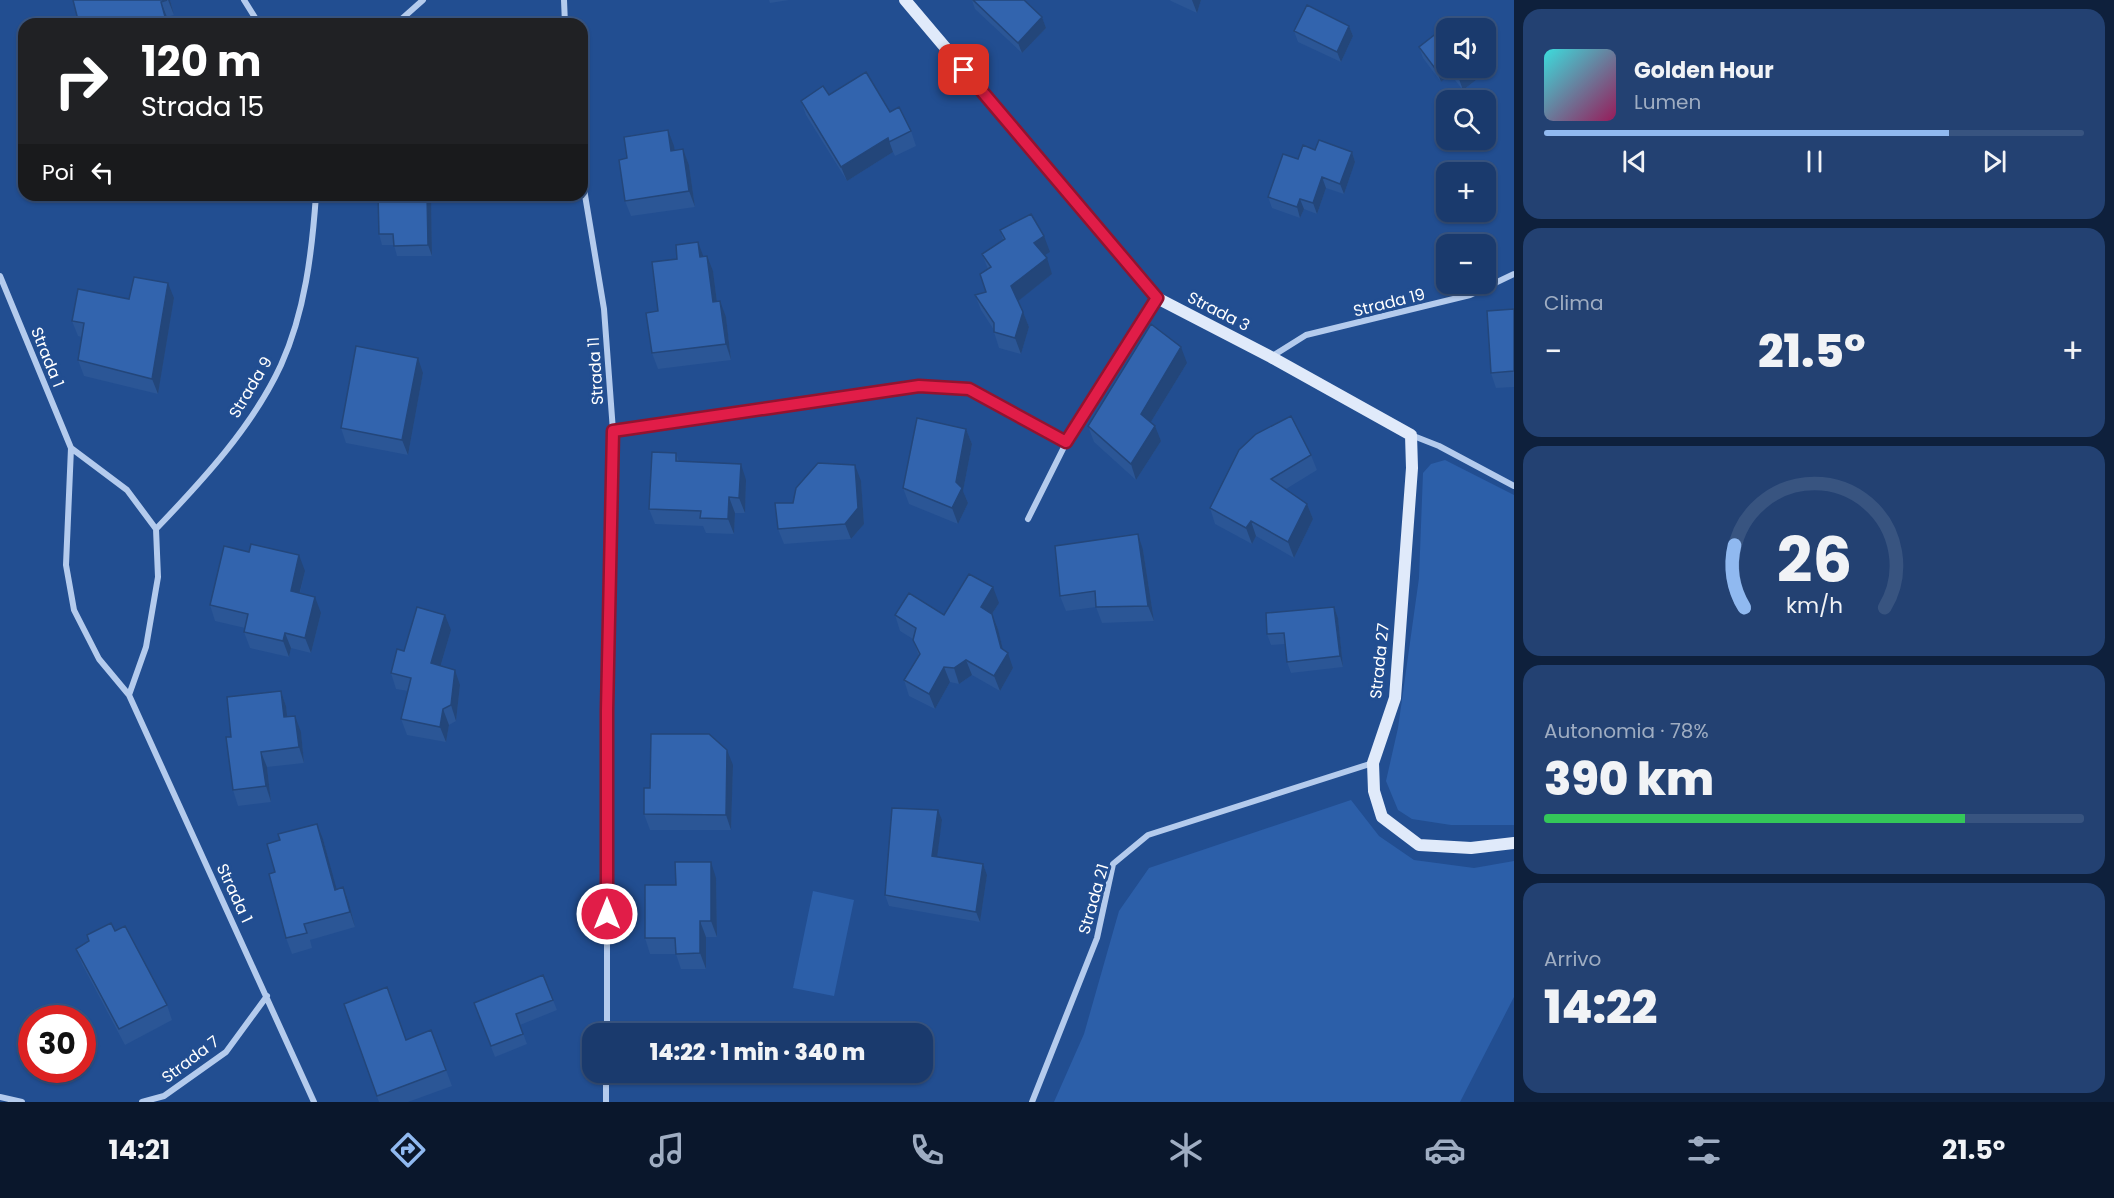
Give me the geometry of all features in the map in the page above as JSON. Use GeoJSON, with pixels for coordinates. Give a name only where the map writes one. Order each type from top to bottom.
{"type":"FeatureCollection","features":[{"type":"Feature","properties":{"kind":"street"},"geometry":{"type":"LineString","coordinates":[[244,0],[256,18]]}},
{"type":"Feature","properties":{"kind":"street"},"geometry":{"type":"LineString","coordinates":[[403,18],[423,0]]}},
{"type":"Feature","properties":{"kind":"street"},"geometry":{"type":"LineString","coordinates":[[564,0],[565,18]]}},
{"type":"Feature","properties":{"kind":"street","name":"Strada 3"},"geometry":{"type":"LineString","coordinates":[[905,0],[1157,298],[1271,357],[1411,435],[1439,446],[1514,486]]}},
{"type":"Feature","properties":{"kind":"street","name":"Strada 9"},"geometry":{"type":"LineString","coordinates":[[156,529],[189,495],[248,420],[281,365],[298,317],[312,251],[316,201]]}},
{"type":"Feature","properties":{"kind":"street","name":"Strada 11"},"geometry":{"type":"LineString","coordinates":[[586,201],[604,309],[613,431],[607,711],[607,1023]]}},
{"type":"Feature","properties":{"kind":"street","name":"Strada 19"},"geometry":{"type":"LineString","coordinates":[[1271,357],[1306,335],[1470,295],[1514,274]]}},
{"type":"Feature","properties":{"kind":"street","name":"Strada 1"},"geometry":{"type":"LineString","coordinates":[[0,276],[71,448],[66,565],[74,610],[99,659],[129,695],[314,1102]]}},
{"type":"Feature","properties":{"kind":"street"},"geometry":{"type":"LineString","coordinates":[[1028,519],[1066,442],[1157,298]]}},
{"type":"Feature","properties":{"kind":"street"},"geometry":{"type":"LineString","coordinates":[[613,431],[919,386],[969,389],[1066,442]]}},
{"type":"Feature","properties":{"kind":"street","name":"Strada 27"},"geometry":{"type":"LineString","coordinates":[[1411,435],[1412,468],[1395,698],[1373,763],[1374,791],[1382,817],[1419,845],[1472,848],[1514,843]]}},
{"type":"Feature","properties":{"kind":"street"},"geometry":{"type":"LineString","coordinates":[[71,448],[127,490],[156,529],[158,577],[148,636],[129,695]]}},
{"type":"Feature","properties":{"kind":"street","name":"Strada 21"},"geometry":{"type":"LineString","coordinates":[[1032,1102],[1097,938],[1113,864],[1148,835],[1373,763]]}},
{"type":"Feature","properties":{"kind":"street","name":"Strada 7"},"geometry":{"type":"LineString","coordinates":[[142,1102],[164,1096],[226,1052],[267,996]]}},
{"type":"Feature","properties":{"kind":"street"},"geometry":{"type":"LineString","coordinates":[[606,1083],[606,1102]]}},
{"type":"Feature","properties":{"kind":"street"},"geometry":{"type":"LineString","coordinates":[[0,1097],[22,1102]]}},
{"type":"Feature","properties":{"kind":"shaded area"},"geometry":{"type":"Polygon","coordinates":[[[1445,460],[1514,495],[1514,825],[1451,825],[1412,819],[1398,810],[1386,781],[1398,728],[1419,578],[1423,473],[1431,464],[1445,460]]]}},
{"type":"Feature","properties":{"kind":"shaded area"},"geometry":{"type":"Polygon","coordinates":[[[1351,800],[1379,836],[1414,860],[1474,868],[1514,861],[1514,997],[1460,1102],[1054,1102],[1084,1034],[1119,911],[1149,868],[1351,800]]]}},
{"type":"Feature","properties":{"kind":"shaded area"},"geometry":{"type":"Polygon","coordinates":[[[813,891],[854,900],[834,996],[793,988],[813,891]]]}},
{"type":"Feature","properties":{"kind":"building"},"geometry":{"type":"Polygon","coordinates":[[[73,0],[167,0],[161,2],[165,18],[78,18],[73,0]]]}},
{"type":"Feature","properties":{"kind":"building"},"geometry":{"type":"Polygon","coordinates":[[[973,0],[1024,0],[1042,17],[1018,43],[973,0]]]}},
{"type":"Feature","properties":{"kind":"building"},"geometry":{"type":"Polygon","coordinates":[[[1307,5],[1349,26],[1337,52],[1294,31],[1307,5]]]}},
{"type":"Feature","properties":{"kind":"building"},"geometry":{"type":"Polygon","coordinates":[[[1436,34],[1436,70],[1419,47],[1436,34]]]}},
{"type":"Feature","properties":{"kind":"building"},"geometry":{"type":"Polygon","coordinates":[[[866,72],[890,112],[899,107],[911,131],[889,142],[888,138],[841,167],[801,101],[823,86],[829,95],[866,72]]]}},
{"type":"Feature","properties":{"kind":"building"},"geometry":{"type":"Polygon","coordinates":[[[668,130],[671,151],[683,149],[689,191],[625,201],[619,160],[627,158],[624,137],[668,130]]]}},
{"type":"Feature","properties":{"kind":"building"},"geometry":{"type":"Polygon","coordinates":[[[1319,140],[1352,152],[1340,184],[1322,177],[1313,203],[1300,199],[1297,207],[1268,197],[1283,154],[1298,159],[1303,145],[1315,150],[1319,140]]]}},
{"type":"Feature","properties":{"kind":"building"},"geometry":{"type":"Polygon","coordinates":[[[378,201],[427,201],[428,245],[394,246],[393,234],[379,234],[378,201]]]}},
{"type":"Feature","properties":{"kind":"building"},"geometry":{"type":"Polygon","coordinates":[[[1031,214],[1044,236],[1034,243],[1047,258],[1011,286],[1023,312],[1015,338],[994,332],[994,323],[975,295],[986,292],[980,274],[991,267],[982,254],[1005,239],[1000,230],[1031,214]]]}},
{"type":"Feature","properties":{"kind":"building"},"geometry":{"type":"Polygon","coordinates":[[[698,242],[700,257],[707,256],[713,302],[720,301],[726,344],[652,353],[646,313],[658,311],[652,262],[677,259],[676,245],[698,242]]]}},
{"type":"Feature","properties":{"kind":"building"},"geometry":{"type":"Polygon","coordinates":[[[134,277],[168,283],[152,379],[78,360],[84,323],[72,321],[78,289],[129,299],[134,277]]]}},
{"type":"Feature","properties":{"kind":"building"},"geometry":{"type":"Polygon","coordinates":[[[1514,309],[1514,371],[1491,373],[1487,311],[1514,309]]]}},
{"type":"Feature","properties":{"kind":"building"},"geometry":{"type":"Polygon","coordinates":[[[1151,324],[1181,347],[1141,414],[1155,426],[1131,464],[1088,426],[1151,324]]]}},
{"type":"Feature","properties":{"kind":"building"},"geometry":{"type":"Polygon","coordinates":[[[356,346],[418,358],[402,440],[341,428],[356,346]]]}},
{"type":"Feature","properties":{"kind":"building"},"geometry":{"type":"Polygon","coordinates":[[[1291,416],[1311,455],[1271,479],[1307,504],[1288,542],[1251,521],[1246,528],[1210,508],[1239,450],[1256,434],[1291,416]]]}},
{"type":"Feature","properties":{"kind":"building"},"geometry":{"type":"Polygon","coordinates":[[[917,418],[966,429],[956,482],[962,488],[952,508],[903,488],[917,418]]]}},
{"type":"Feature","properties":{"kind":"building"},"geometry":{"type":"Polygon","coordinates":[[[652,452],[676,453],[676,461],[741,464],[739,498],[729,497],[728,519],[700,518],[701,511],[649,509],[652,452]]]}},
{"type":"Feature","properties":{"kind":"building"},"geometry":{"type":"Polygon","coordinates":[[[818,463],[855,465],[858,508],[845,524],[778,529],[775,503],[793,503],[796,488],[818,463]]]}},
{"type":"Feature","properties":{"kind":"building"},"geometry":{"type":"Polygon","coordinates":[[[1138,534],[1148,606],[1096,607],[1095,591],[1060,596],[1055,546],[1138,534]]]}},
{"type":"Feature","properties":{"kind":"building"},"geometry":{"type":"Polygon","coordinates":[[[251,544],[299,555],[291,591],[315,597],[305,638],[285,633],[283,641],[244,632],[248,614],[210,605],[224,546],[249,552],[251,544]]]}},
{"type":"Feature","properties":{"kind":"building"},"geometry":{"type":"Polygon","coordinates":[[[969,574],[993,587],[981,607],[992,614],[1001,648],[1008,653],[994,676],[966,660],[954,668],[944,667],[929,694],[904,680],[920,654],[913,640],[916,628],[895,615],[909,593],[944,615],[969,574]]]}},
{"type":"Feature","properties":{"kind":"building"},"geometry":{"type":"Polygon","coordinates":[[[417,607],[445,615],[431,663],[455,670],[451,705],[443,709],[440,727],[401,719],[411,678],[391,673],[397,649],[404,651],[417,607]]]}},
{"type":"Feature","properties":{"kind":"building"},"geometry":{"type":"Polygon","coordinates":[[[1334,607],[1340,656],[1287,662],[1284,633],[1267,634],[1266,613],[1334,607]]]}},
{"type":"Feature","properties":{"kind":"building"},"geometry":{"type":"Polygon","coordinates":[[[281,691],[284,717],[295,716],[299,747],[261,752],[266,786],[233,790],[226,737],[231,737],[227,697],[281,691]]]}},
{"type":"Feature","properties":{"kind":"building"},"geometry":{"type":"Polygon","coordinates":[[[651,734],[709,734],[727,750],[726,815],[644,814],[644,788],[650,788],[651,734]]]}},
{"type":"Feature","properties":{"kind":"building"},"geometry":{"type":"Polygon","coordinates":[[[892,808],[938,810],[932,856],[983,864],[976,912],[885,895],[892,808]]]}},
{"type":"Feature","properties":{"kind":"building"},"geometry":{"type":"Polygon","coordinates":[[[317,824],[335,890],[343,887],[350,912],[304,924],[307,933],[286,938],[269,874],[275,872],[267,844],[280,840],[278,834],[317,824]]]}},
{"type":"Feature","properties":{"kind":"building"},"geometry":{"type":"Polygon","coordinates":[[[675,862],[711,862],[711,921],[700,921],[700,953],[676,954],[675,938],[645,938],[645,885],[676,885],[675,862]]]}},
{"type":"Feature","properties":{"kind":"building"},"geometry":{"type":"Polygon","coordinates":[[[111,923],[115,931],[125,926],[167,1005],[119,1029],[76,949],[89,941],[87,935],[111,923]]]}},
{"type":"Feature","properties":{"kind":"building"},"geometry":{"type":"Polygon","coordinates":[[[543,975],[553,1000],[516,1014],[523,1034],[491,1046],[474,1003],[543,975]]]}},
{"type":"Feature","properties":{"kind":"building"},"geometry":{"type":"Polygon","coordinates":[[[387,987],[406,1040],[431,1030],[446,1070],[377,1096],[344,1004],[387,987]]]}},
{"type":"Feature","properties":{"kind":"route"},"geometry":{"type":"LineString","coordinates":[[607,914],[607,711],[613,431],[919,386],[969,389],[1066,442],[1157,298],[964,70]]}}]}
